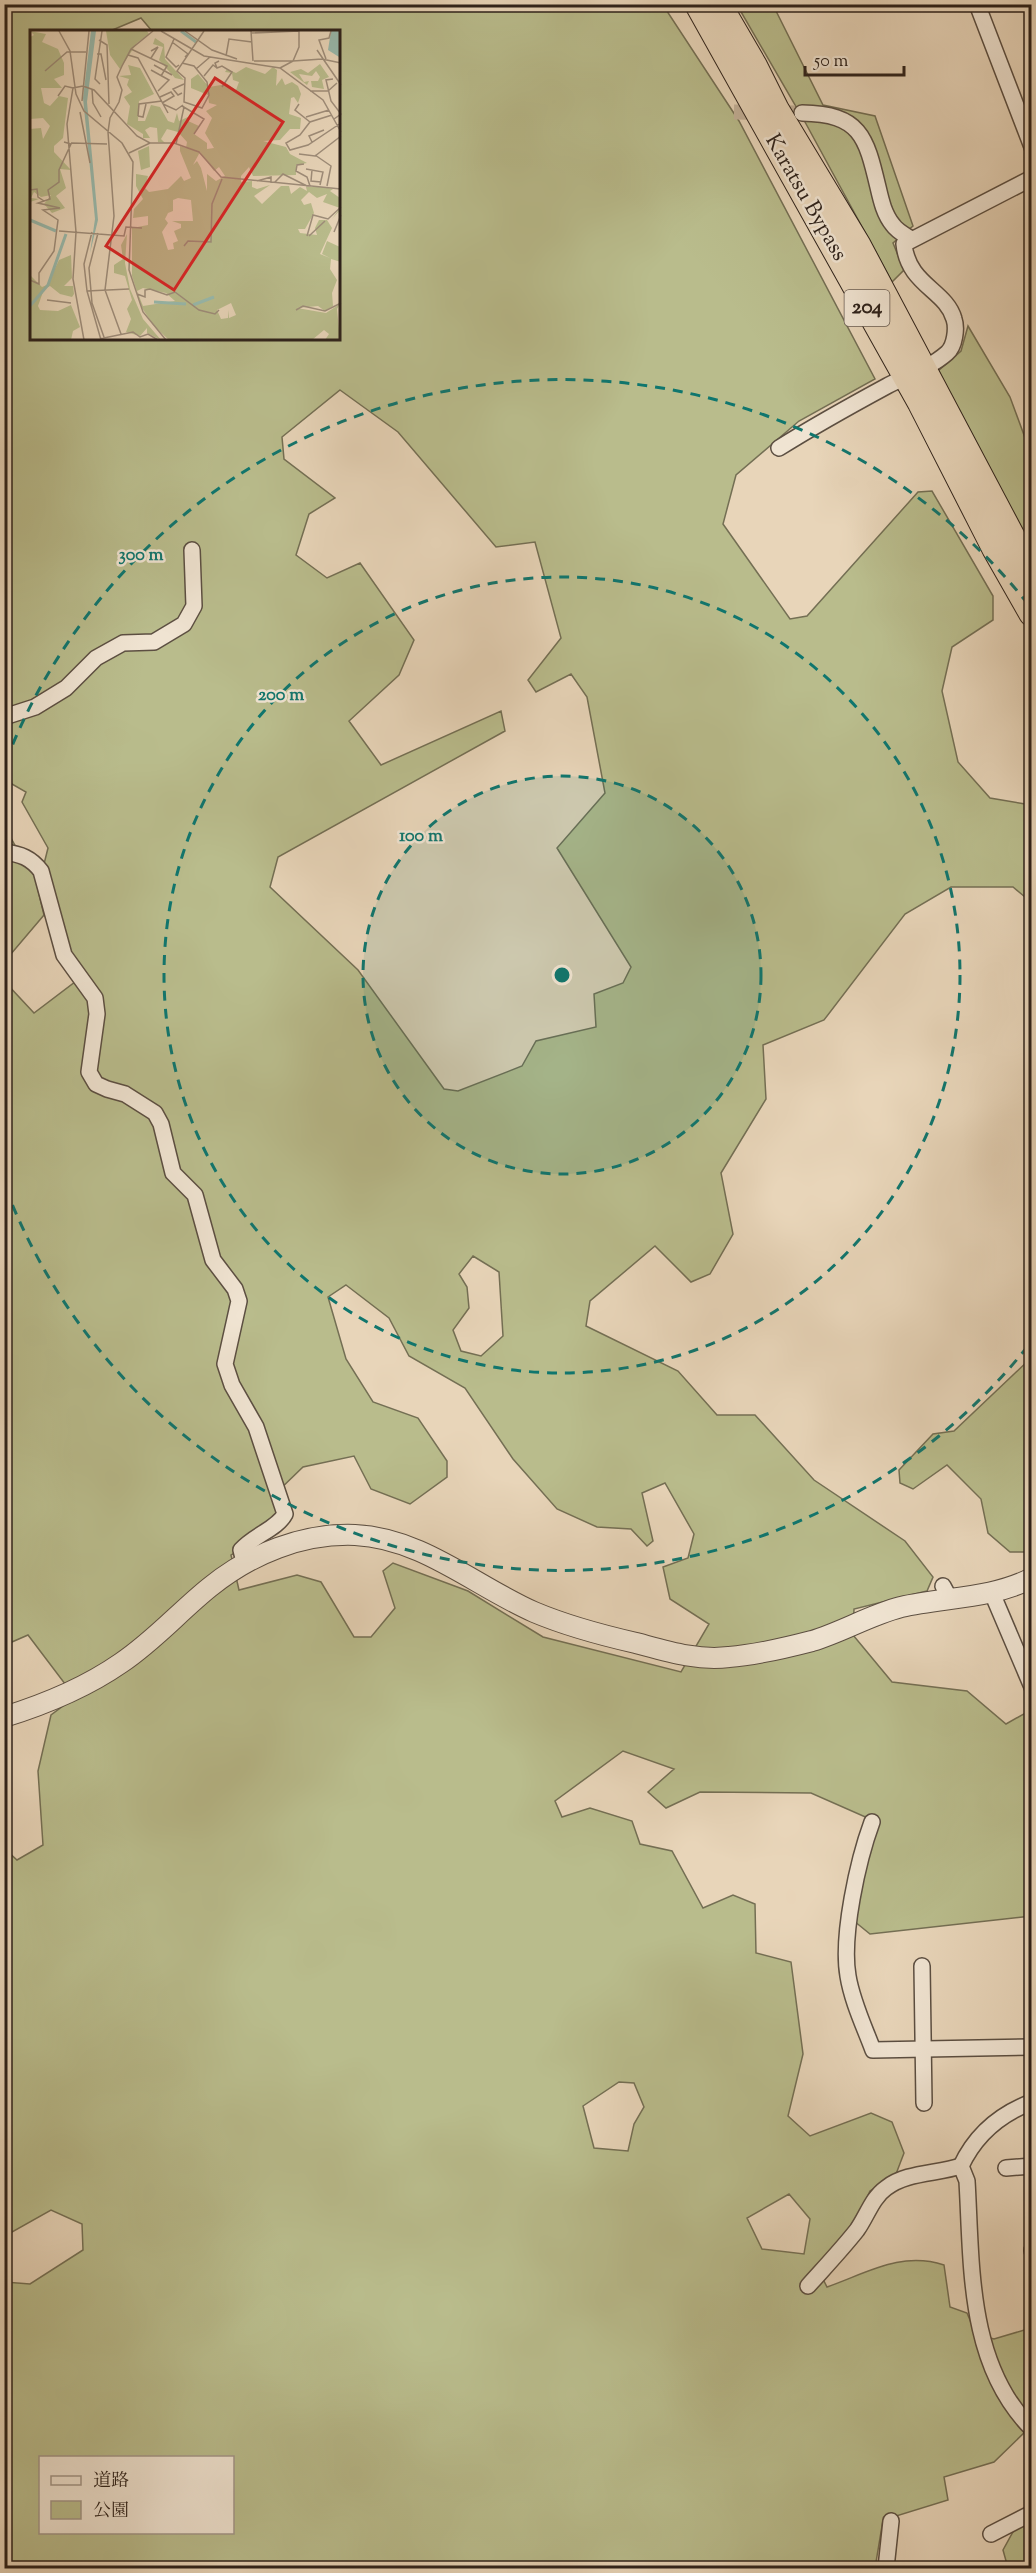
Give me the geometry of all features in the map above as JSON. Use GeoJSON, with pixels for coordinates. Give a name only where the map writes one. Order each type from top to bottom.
{"type":"FeatureCollection","features":[{"type":"Feature","properties":{"kind":"highway","name":"Karatsu Bypass"},"geometry":{"type":"LineString","coordinates":[[698,4],[1032,575]]}},
{"type":"Feature","properties":{"kind":"highway","name":"Karatsu Bypass"},"geometry":{"type":"LineString","coordinates":[[718,4],[754,66],[776,110],[858,246],[913,373],[921,403],[994,548],[1032,613]]}},
{"type":"Feature","properties":{"kind":"street"},"geometry":{"type":"LineString","coordinates":[[977,4],[1032,147]]}},
{"type":"Feature","properties":{"kind":"street"},"geometry":{"type":"LineString","coordinates":[[802,113],[829,113],[852,124],[869,149],[883,208],[894,227],[911,239]]}},
{"type":"Feature","properties":{"kind":"street"},"geometry":{"type":"LineString","coordinates":[[779,448],[830,416],[949,352],[955,336],[954,318],[912,271],[906,258],[904,244],[1032,178]]}},
{"type":"Feature","properties":{"kind":"street"},"geometry":{"type":"LineString","coordinates":[[4,717],[35,707],[66,688],[96,658],[123,643],[154,642],[184,624],[194,606],[192,550]]}},
{"type":"Feature","properties":{"kind":"street"},"geometry":{"type":"LineString","coordinates":[[4,852],[33,861],[41,871],[64,955],[95,998],[97,1014],[89,1072],[96,1084],[125,1094],[155,1113],[161,1124],[173,1173],[195,1195],[213,1260],[235,1289],[239,1301],[225,1364],[232,1385],[256,1427],[285,1514],[281,1522],[251,1539],[241,1550],[244,1562]]}},
{"type":"Feature","properties":{"kind":"street"},"geometry":{"type":"LineString","coordinates":[[4,1717],[47,1704],[121,1664],[165,1629],[210,1587],[244,1562],[277,1547],[313,1538],[355,1535],[405,1544],[533,1611],[580,1629],[689,1656],[728,1658],[780,1648],[815,1640],[872,1616],[946,1593],[992,1593],[1032,1578]]}},
{"type":"Feature","properties":{"kind":"street"},"geometry":{"type":"LineString","coordinates":[[992,1593],[1032,1687]]}},
{"type":"Feature","properties":{"kind":"street"},"geometry":{"type":"LineString","coordinates":[[872,1822],[861,1851],[854,1891],[849,1924],[848,1975],[873,2050],[923,2051],[1032,2047]]}},
{"type":"Feature","properties":{"kind":"street"},"geometry":{"type":"LineString","coordinates":[[922,1966],[924,2103]]}},
{"type":"Feature","properties":{"kind":"street"},"geometry":{"type":"LineString","coordinates":[[808,2286],[858,2228],[886,2187],[912,2176],[945,2172],[961,2166],[968,2151],[982,2133],[1003,2117],[1032,2102]]}},
{"type":"Feature","properties":{"kind":"street"},"geometry":{"type":"LineString","coordinates":[[961,2166],[967,2181],[974,2305],[984,2344],[1002,2388],[1021,2418],[1032,2429]]}},
{"type":"Feature","properties":{"kind":"street"},"geometry":{"type":"LineString","coordinates":[[1006,2168],[1032,2166]]}},
{"type":"Feature","properties":{"kind":"street"},"geometry":{"type":"LineString","coordinates":[[991,2534],[1032,2513]]}},
{"type":"Feature","properties":{"kind":"street"},"geometry":{"type":"LineString","coordinates":[[886,2568],[891,2521]]}},
{"type":"Feature","properties":{"kind":"green space"},"geometry":{"type":"Polygon","coordinates":[[[4,5],[663,5],[739,121],[875,379],[799,421],[736,475],[723,524],[790,619],[807,616],[918,492],[932,491],[993,596],[993,620],[952,647],[942,691],[958,762],[990,798],[1031,805],[1031,950],[1026,946],[1025,897],[1013,887],[951,887],[905,914],[824,1020],[763,1045],[766,1099],[721,1173],[733,1234],[710,1274],[691,1282],[655,1246],[590,1301],[586,1326],[678,1371],[717,1415],[755,1415],[814,1480],[905,1541],[933,1577],[927,1591],[854,1609],[853,1635],[892,1682],[967,1691],[1006,1724],[1031,1712],[1031,1916],[870,1934],[854,1921],[870,1819],[811,1793],[700,1792],[666,1808],[648,1792],[674,1769],[623,1751],[555,1801],[562,1817],[590,1808],[632,1821],[640,1844],[672,1851],[703,1908],[733,1895],[755,1904],[756,1953],[791,1962],[803,2054],[788,2116],[810,2136],[871,2113],[892,2122],[904,2153],[896,2174],[870,2191],[856,2221],[818,2269],[827,2287],[870,2270],[899,2262],[928,2261],[944,2265],[950,2307],[967,2313],[976,2334],[994,2339],[1031,2328],[1031,2430],[1027,2430],[994,2462],[944,2477],[948,2500],[883,2520],[875,2568],[837,2568],[828,2562],[812,2568],[5,2568],[5,2282],[30,2284],[83,2250],[82,2224],[51,2210],[5,2236],[5,1849],[17,1860],[43,1845],[38,1771],[51,1715],[75,1697],[28,1635],[5,1645],[5,982],[34,1013],[84,975],[68,951],[44,864],[48,848],[22,802],[26,792],[5,780],[4,5]],[[340,390],[282,437],[284,459],[335,498],[309,514],[296,555],[327,578],[360,563],[414,640],[399,675],[349,721],[381,765],[501,711],[505,731],[278,857],[270,887],[358,970],[444,1089],[458,1091],[522,1066],[536,1041],[596,1027],[594,994],[623,983],[631,967],[557,848],[605,793],[587,697],[571,674],[536,692],[528,680],[561,638],[535,542],[496,547],[398,432],[340,390]],[[473,1256],[459,1274],[467,1287],[469,1308],[453,1330],[461,1351],[481,1356],[503,1336],[499,1272],[473,1256]],[[346,1285],[328,1297],[346,1359],[373,1402],[418,1418],[447,1461],[447,1477],[410,1504],[371,1489],[354,1456],[303,1467],[273,1496],[279,1525],[231,1555],[239,1590],[297,1575],[321,1582],[354,1637],[371,1637],[395,1608],[383,1571],[393,1563],[468,1591],[543,1637],[681,1672],[709,1624],[670,1599],[663,1567],[688,1558],[694,1534],[665,1483],[642,1493],[653,1541],[647,1546],[631,1529],[597,1527],[557,1509],[513,1459],[465,1388],[409,1356],[389,1318],[346,1285]],[[619,2082],[583,2106],[594,2148],[628,2151],[634,2124],[644,2107],[634,2083],[619,2082]],[[789,2194],[747,2218],[762,2249],[804,2254],[810,2219],[789,2194]]]}},
{"type":"Feature","properties":{"kind":"green space"},"geometry":{"type":"Polygon","coordinates":[[[737,5],[773,5],[823,105],[875,116],[913,226],[893,243],[904,270],[892,282],[805,122],[737,5]]]}},
{"type":"Feature","properties":{"kind":"green space"},"geometry":{"type":"Polygon","coordinates":[[[968,326],[1010,397],[1031,454],[1031,549],[938,371],[961,351],[968,326]]]}},
{"type":"Feature","properties":{"kind":"green space"},"geometry":{"type":"Polygon","coordinates":[[[4,825],[17,849],[30,856],[44,915],[5,961],[4,825]]]}},
{"type":"Feature","properties":{"kind":"green space"},"geometry":{"type":"Polygon","coordinates":[[[1031,1358],[1031,1534],[1025,1552],[1010,1552],[988,1533],[981,1499],[947,1465],[913,1489],[900,1483],[899,1470],[933,1434],[954,1431],[1031,1358]]]}},
{"type":"Feature","properties":{"kind":"green space"},"geometry":{"type":"Polygon","coordinates":[[[1031,2519],[1031,2568],[1008,2568],[1003,2550],[1014,2530],[1031,2519]]]}},
{"type":"Feature","properties":{"kind":"tunnel"},"geometry":{"type":"LineString","coordinates":[[734,112],[802,113]]}}]}
